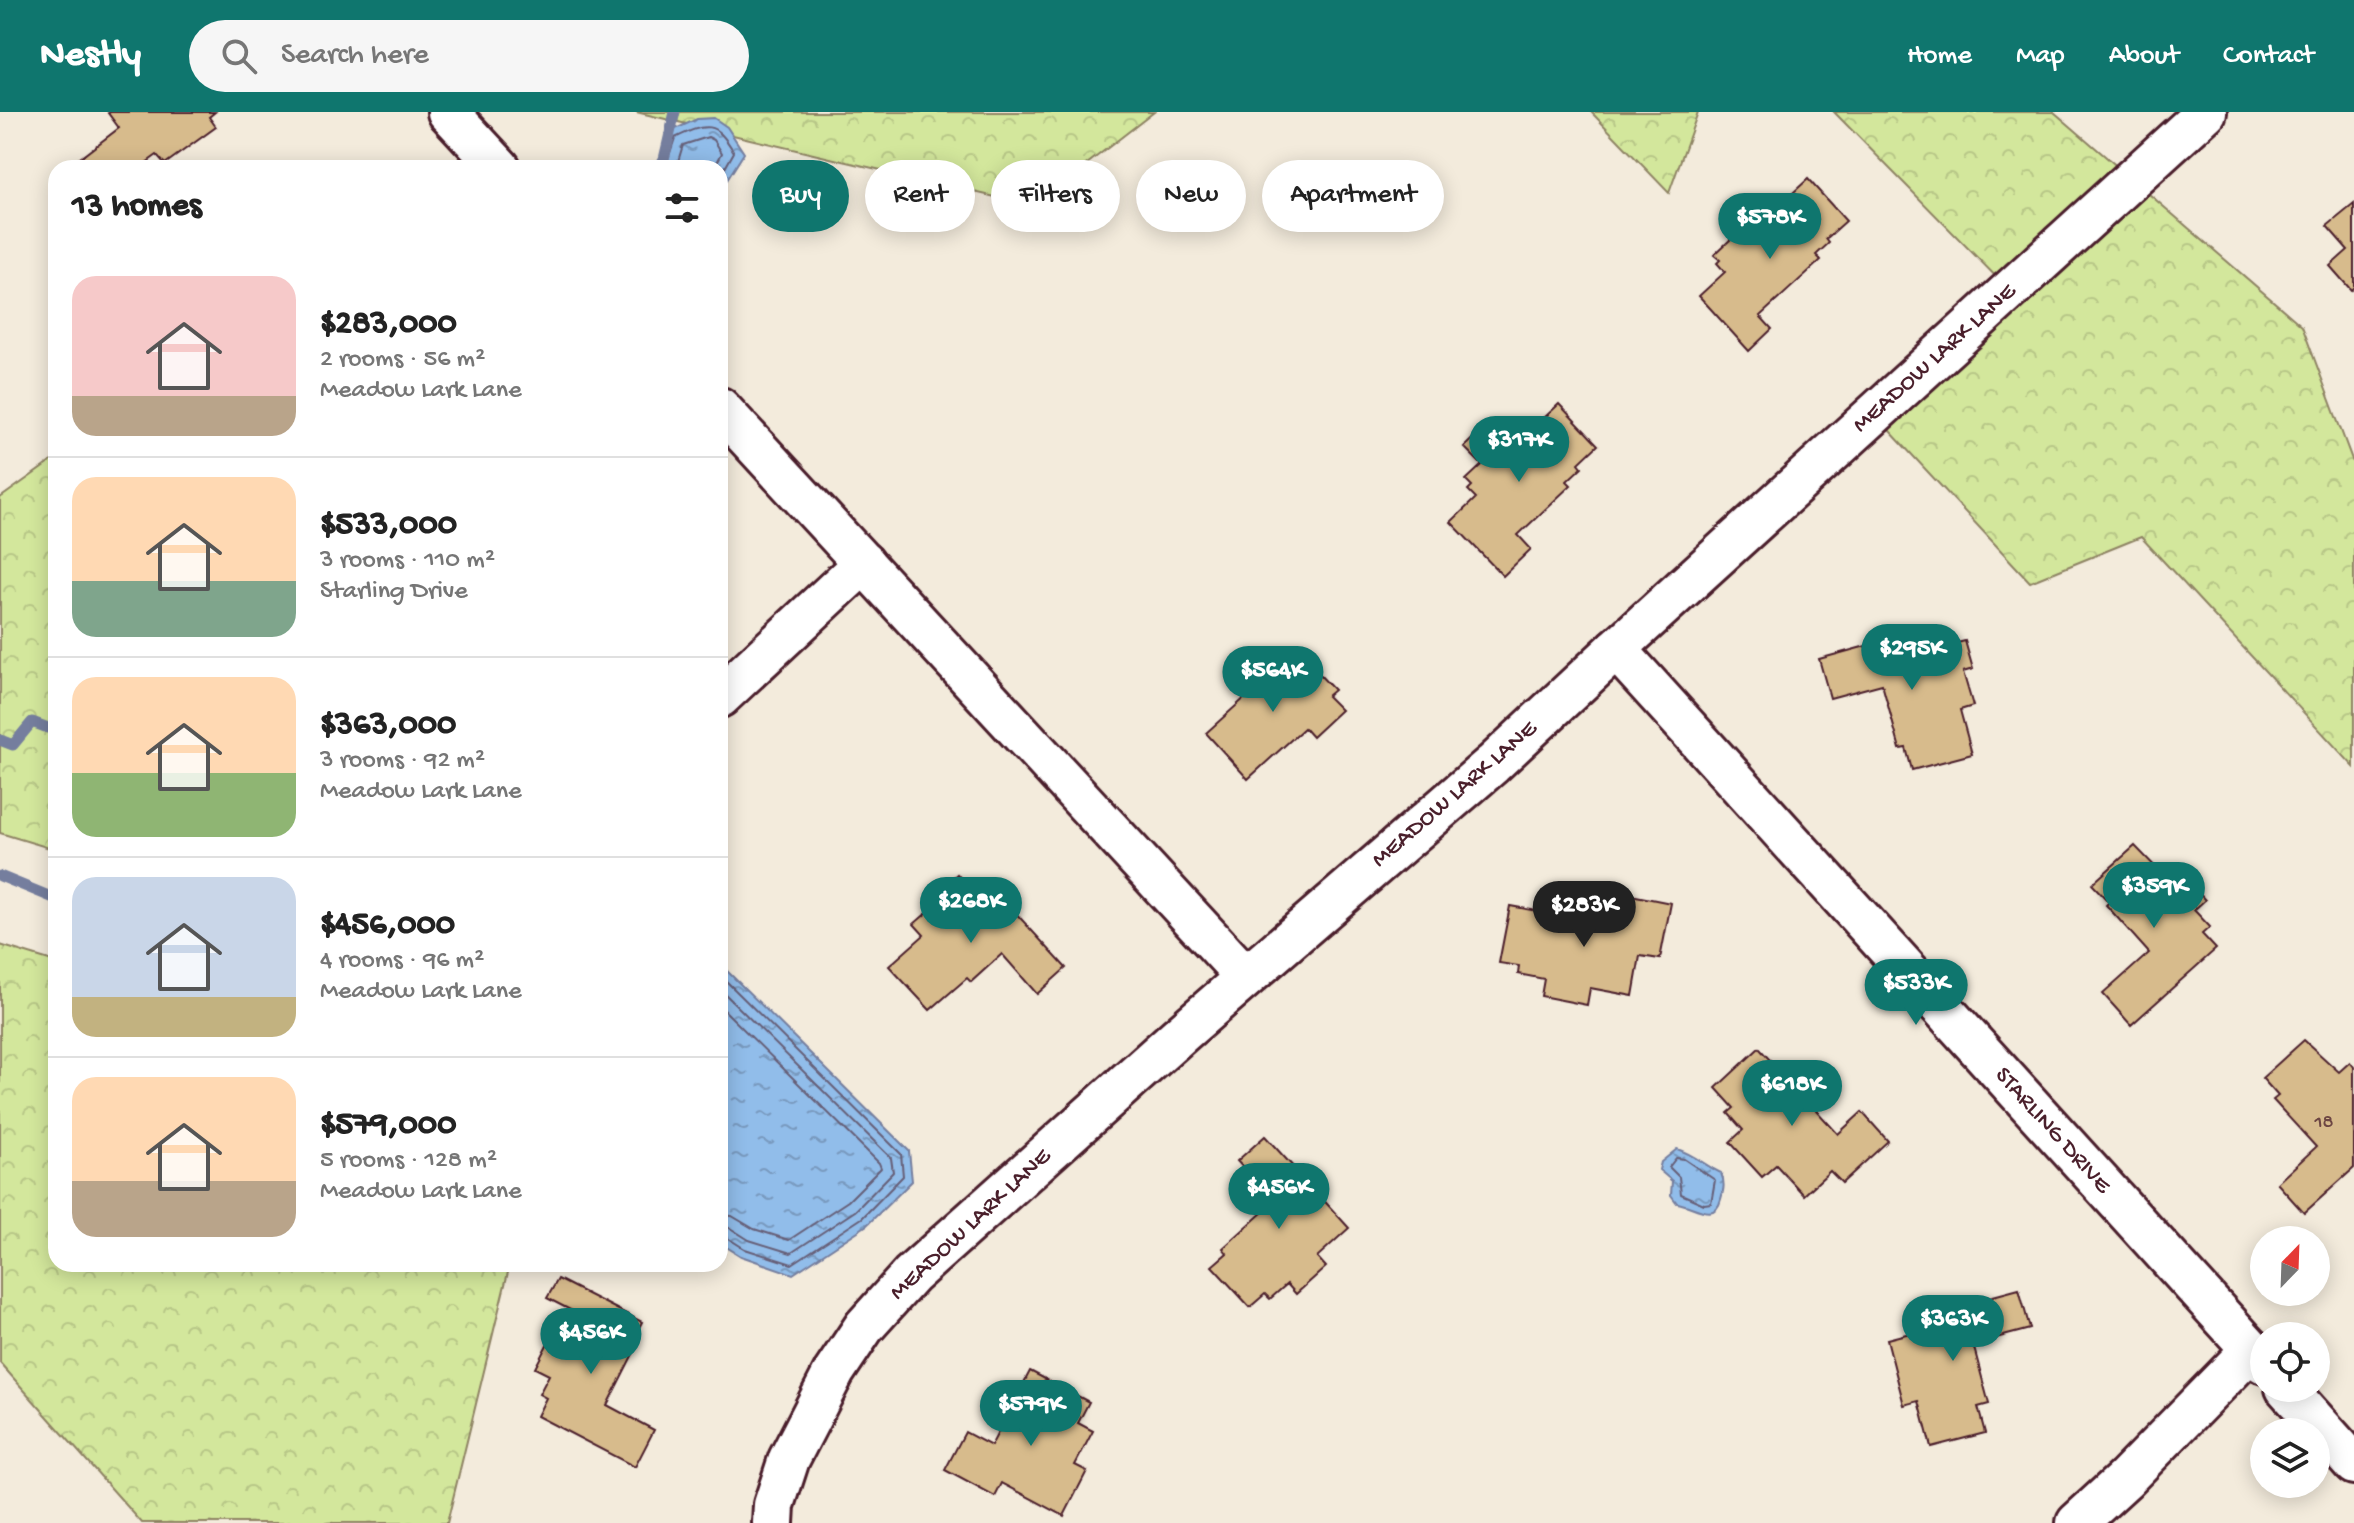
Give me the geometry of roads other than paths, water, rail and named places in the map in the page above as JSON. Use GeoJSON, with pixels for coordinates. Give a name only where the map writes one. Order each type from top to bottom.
{"type":"FeatureCollection","features":[{"type":"Feature","properties":{"kind":"street"},"geometry":{"type":"LineString","coordinates":[[448,112],[493,160]]}},
{"type":"Feature","properties":{"kind":"street","name":"MEADOW LARK LANE"},"geometry":{"type":"LineString","coordinates":[[773,1523],[774,1505],[789,1459],[834,1372],[864,1327],[911,1275],[1246,977],[1493,764],[2206,112]]}},
{"type":"Feature","properties":{"kind":"street"},"geometry":{"type":"LineString","coordinates":[[728,417],[1246,977]]}},
{"type":"Feature","properties":{"kind":"street"},"geometry":{"type":"LineString","coordinates":[[728,690],[864,563]]}},
{"type":"Feature","properties":{"kind":"street","name":"STARLING DRIVE"},"geometry":{"type":"LineString","coordinates":[[1616,649],[2250,1347]]}},
{"type":"Feature","properties":{"kind":"street"},"geometry":{"type":"LineString","coordinates":[[2077,1523],[2250,1363]]}},
{"type":"Feature","properties":{"kind":"street"},"geometry":{"type":"LineString","coordinates":[[2299,1402],[2354,1464]]}},
{"type":"Feature","properties":{"kind":"water"},"geometry":{"type":"Polygon","coordinates":[[[714,118],[727,127],[744,153],[728,178],[728,160],[660,160],[667,133],[697,119],[714,118]]]}},
{"type":"Feature","properties":{"kind":"water"},"geometry":{"type":"Polygon","coordinates":[[[728,972],[909,1151],[912,1181],[867,1225],[793,1274],[741,1256],[728,1248],[728,972]]]}},
{"type":"Feature","properties":{"kind":"water"},"geometry":{"type":"Polygon","coordinates":[[[1677,1149],[1721,1173],[1723,1192],[1714,1210],[1703,1211],[1677,1203],[1671,1195],[1672,1181],[1659,1170],[1661,1162],[1677,1149]]]}},
{"type":"Feature","properties":{"kind":"waterway"},"geometry":{"type":"LineString","coordinates":[[663,160],[675,112]]}},
{"type":"Feature","properties":{"kind":"waterway"},"geometry":{"type":"LineString","coordinates":[[0,740],[13,745],[32,722],[48,728]]}},
{"type":"Feature","properties":{"kind":"waterway"},"geometry":{"type":"LineString","coordinates":[[0,876],[48,896]]}}]}
